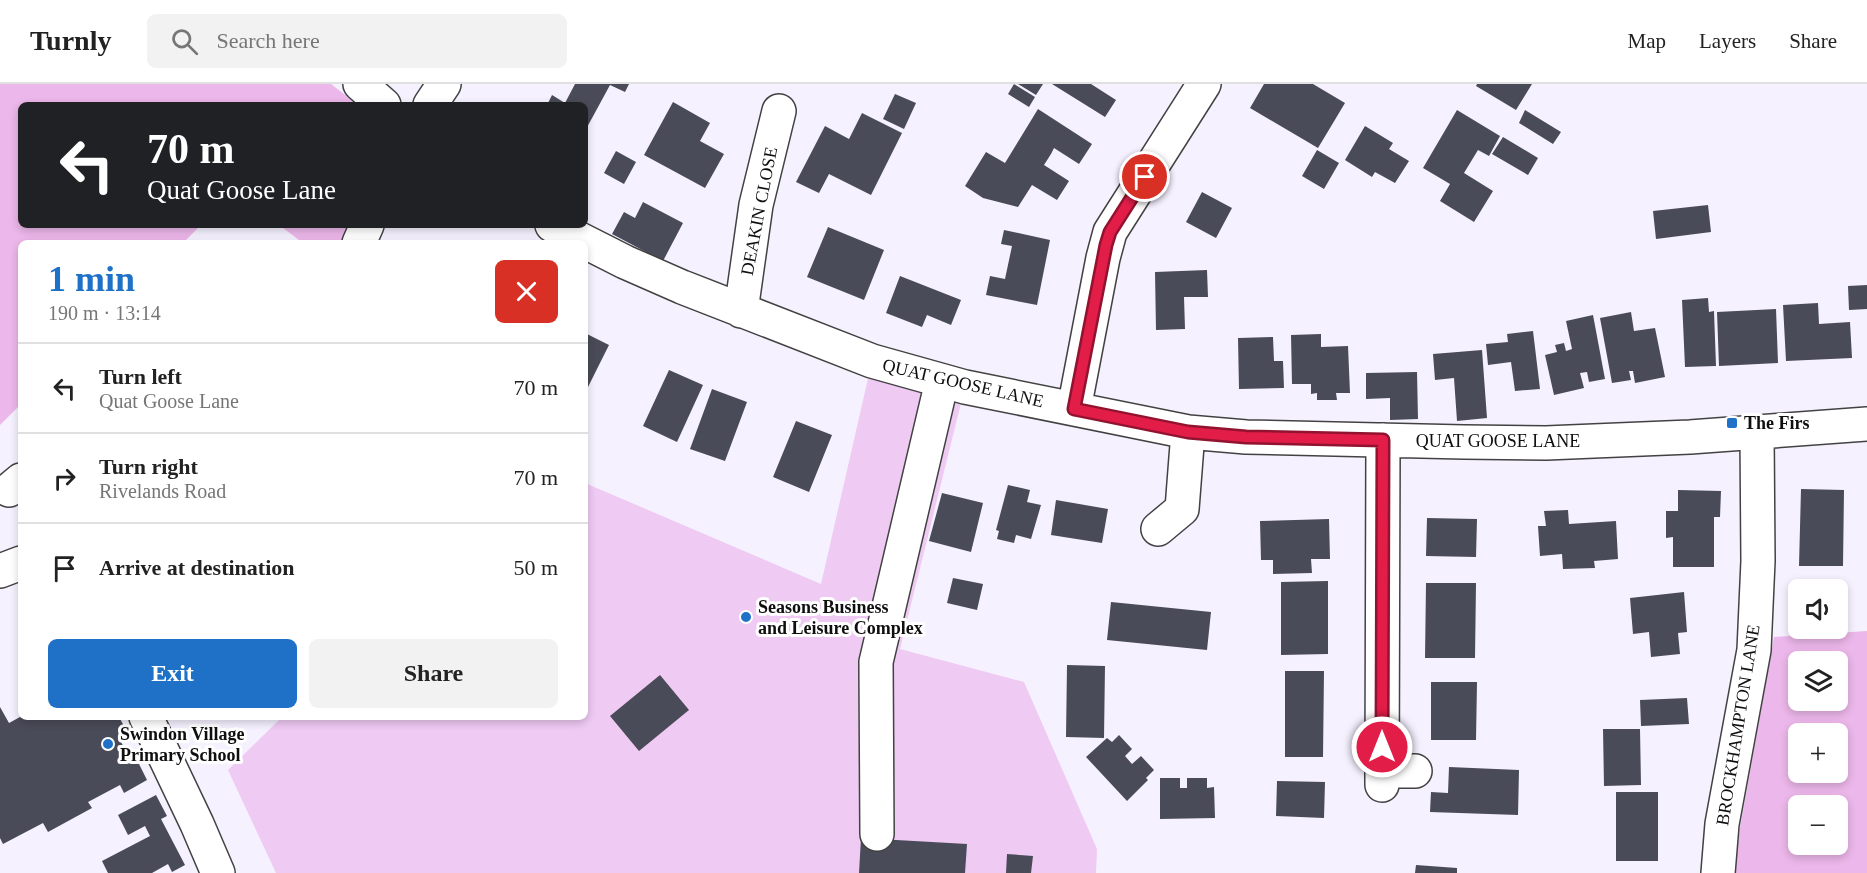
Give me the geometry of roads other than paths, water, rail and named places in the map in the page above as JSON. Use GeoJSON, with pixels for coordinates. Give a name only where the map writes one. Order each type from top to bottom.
{"type":"FeatureCollection","features":[{"type":"Feature","properties":{"kind":"street"},"geometry":{"type":"LineString","coordinates":[[360,84],[381,102]]}},
{"type":"Feature","properties":{"kind":"street"},"geometry":{"type":"LineString","coordinates":[[432,102],[444,84]]}},
{"type":"Feature","properties":{"kind":"street"},"geometry":{"type":"LineString","coordinates":[[1074,409],[1110,232],[1204,84]]}},
{"type":"Feature","properties":{"kind":"street","name":"DEAKIN CLOSE"},"geometry":{"type":"LineString","coordinates":[[741,311],[756,205],[779,111]]}},
{"type":"Feature","properties":{"kind":"street","name":"QUAT GOOSE LANE"},"geometry":{"type":"LineString","coordinates":[[558,228],[582,240]]}},
{"type":"Feature","properties":{"kind":"street","name":"QUAT GOOSE LANE"},"geometry":{"type":"LineString","coordinates":[[588,243],[625,262],[741,311],[872,362],[965,387],[1188,432],[1246,437],[1546,443],[1680,438],[1867,424]]}},
{"type":"Feature","properties":{"kind":"street"},"geometry":{"type":"LineString","coordinates":[[877,834],[876,662],[942,381]]}},
{"type":"Feature","properties":{"kind":"street"},"geometry":{"type":"LineString","coordinates":[[1158,529],[1182,509],[1188,432]]}},
{"type":"Feature","properties":{"kind":"street","name":"BROCKHAMPTON LANE"},"geometry":{"type":"LineString","coordinates":[[1718,873],[1722,824],[1754,650],[1758,561],[1757,433]]}},
{"type":"Feature","properties":{"kind":"street"},"geometry":{"type":"LineString","coordinates":[[1383,440],[1382,778],[1415,771]]}},
{"type":"Feature","properties":{"kind":"street"},"geometry":{"type":"LineString","coordinates":[[0,572],[18,564]]}},
{"type":"Feature","properties":{"kind":"street"},"geometry":{"type":"LineString","coordinates":[[147,720],[218,873]]}},
{"type":"Feature","properties":{"kind":"place","name":"The Firs"},"geometry":{"type":"Point","coordinates":[1732,423]}},
{"type":"Feature","properties":{"kind":"place","name":"Seasons Business and Leisure Complex"},"geometry":{"type":"Point","coordinates":[746,617]}},
{"type":"Feature","properties":{"kind":"place","name":"Swindon Village Primary School"},"geometry":{"type":"Point","coordinates":[108,744]}}]}
